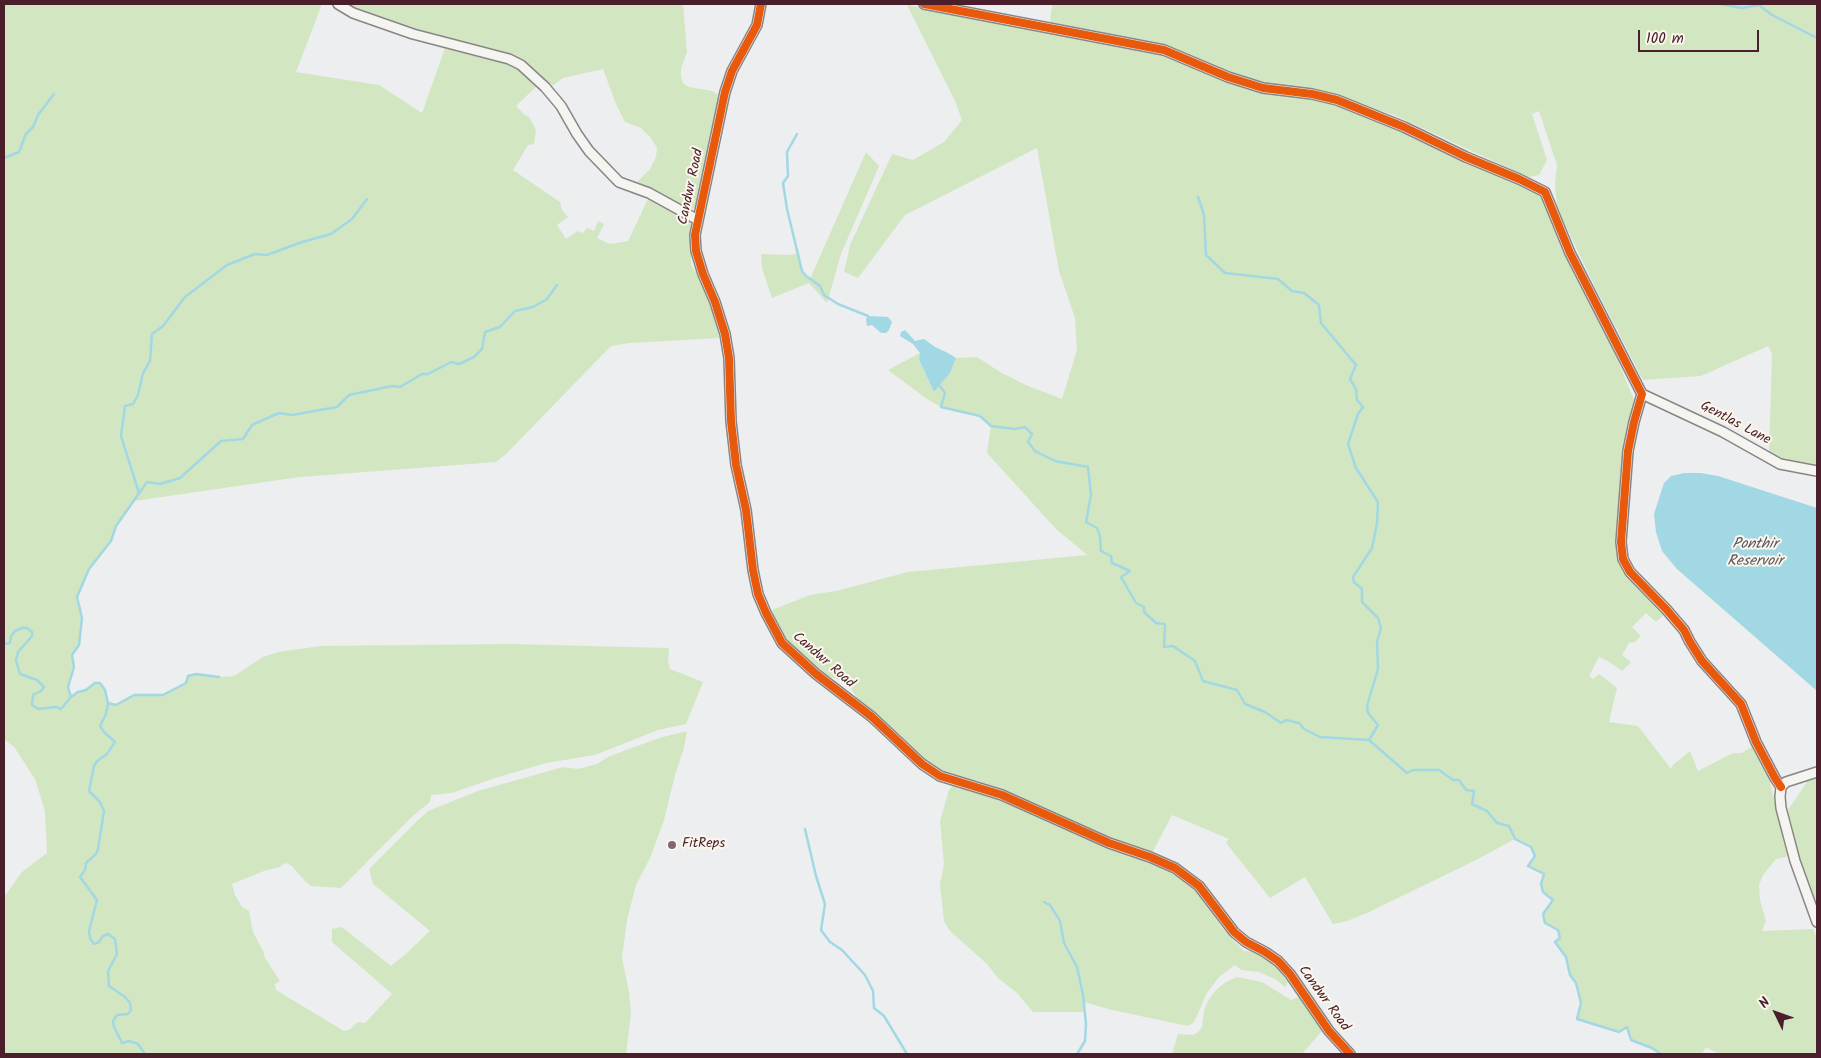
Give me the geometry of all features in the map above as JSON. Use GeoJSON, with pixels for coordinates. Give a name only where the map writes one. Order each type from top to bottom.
{"type":"FeatureCollection","features":[{"type":"Feature","properties":{"kind":"street"},"geometry":{"type":"LineString","coordinates":[[338,4],[352,13],[413,34],[508,59],[521,65],[545,86],[561,106],[589,151],[619,182],[649,193],[698,220]]}},
{"type":"Feature","properties":{"kind":"street","name":"Candwr Road"},"geometry":{"type":"LineString","coordinates":[[761,4],[757,25],[732,70],[725,92],[695,235],[696,251],[725,334],[729,358],[731,421],[736,465],[746,510],[753,570],[758,594],[782,643],[809,668],[872,717],[922,764],[940,776],[1002,794],[1109,843],[1175,868],[1199,886],[1234,932],[1246,942],[1278,961],[1290,974],[1329,1032],[1350,1054]]}},
{"type":"Feature","properties":{"kind":"street"},"geometry":{"type":"LineString","coordinates":[[924,4],[1164,50],[1228,77],[1263,88],[1312,94],[1336,100],[1404,127],[1544,192],[1570,253],[1642,394],[1628,451],[1621,542],[1623,559],[1630,572],[1684,630],[1702,661],[1741,704],[1756,742],[1781,787]]}},
{"type":"Feature","properties":{"kind":"street","name":"Gentlas Lane"},"geometry":{"type":"LineString","coordinates":[[1642,394],[1724,432],[1780,464],[1817,471]]}},
{"type":"Feature","properties":{"kind":"street"},"geometry":{"type":"LineString","coordinates":[[1817,772],[1786,782],[1781,787],[1780,797],[1781,808],[1795,861],[1817,922]]}},
{"type":"Feature","properties":{"kind":"green space"},"geometry":{"type":"Polygon","coordinates":[[[4,4],[322,4],[296,72],[379,85],[422,113],[445,48],[513,64],[539,84],[516,106],[526,116],[528,115],[536,130],[534,144],[528,145],[513,170],[560,202],[562,210],[568,217],[557,225],[566,239],[578,231],[583,233],[587,228],[594,231],[598,221],[604,224],[597,238],[610,244],[628,241],[649,197],[681,213],[691,224],[691,265],[703,284],[714,312],[719,338],[630,343],[611,346],[496,462],[300,477],[134,501],[116,526],[111,541],[89,569],[77,597],[82,618],[79,645],[72,655],[74,667],[68,687],[71,697],[78,692],[86,690],[95,683],[100,683],[105,690],[108,703],[116,705],[134,695],[163,695],[186,683],[188,676],[196,674],[219,677],[234,676],[263,657],[278,652],[320,646],[510,644],[669,648],[668,660],[670,669],[703,682],[686,724],[658,730],[595,755],[546,763],[452,793],[431,795],[430,802],[414,815],[341,888],[311,886],[291,865],[285,863],[280,867],[264,871],[232,884],[235,895],[242,907],[249,911],[253,932],[265,958],[280,981],[275,984],[276,990],[344,1031],[349,1030],[358,1022],[365,1023],[392,994],[332,942],[332,929],[342,927],[391,966],[430,931],[373,884],[369,869],[428,811],[478,791],[563,767],[578,769],[597,764],[610,756],[659,738],[687,731],[664,820],[651,856],[636,885],[627,920],[622,958],[629,992],[631,1014],[626,1054],[4,1054],[4,897],[22,872],[47,853],[45,811],[35,779],[14,747],[4,739],[4,4]]]}},
{"type":"Feature","properties":{"kind":"green space"},"geometry":{"type":"Polygon","coordinates":[[[344,4],[683,4],[687,52],[681,69],[683,83],[689,87],[712,91],[719,95],[720,101],[698,203],[693,209],[685,208],[635,184],[650,169],[656,157],[657,148],[651,138],[641,128],[625,122],[603,69],[563,78],[552,86],[531,68],[512,57],[452,41],[355,10],[344,4]]]}},
{"type":"Feature","properties":{"kind":"green space"},"geometry":{"type":"Polygon","coordinates":[[[1052,4],[1817,4],[1817,466],[1782,460],[1769,453],[1772,354],[1768,346],[1701,376],[1643,380],[1557,208],[1555,184],[1557,165],[1539,111],[1532,114],[1547,160],[1539,175],[1528,177],[1394,115],[1336,96],[1277,86],[1235,75],[1160,46],[1115,35],[1050,24],[1052,4]]]}},
{"type":"Feature","properties":{"kind":"green space"},"geometry":{"type":"Polygon","coordinates":[[[907,5],[1163,54],[1229,81],[1275,94],[1309,97],[1337,104],[1401,129],[1455,158],[1525,187],[1545,198],[1602,322],[1634,400],[1624,453],[1618,562],[1666,613],[1656,622],[1646,613],[1632,627],[1641,636],[1635,642],[1629,643],[1622,655],[1631,662],[1622,671],[1599,657],[1589,676],[1593,679],[1599,674],[1617,688],[1609,722],[1638,726],[1671,769],[1673,765],[1690,751],[1698,771],[1733,753],[1742,753],[1753,746],[1767,770],[1787,854],[1786,857],[1776,859],[1763,875],[1759,885],[1760,900],[1766,921],[1762,931],[1813,929],[1817,939],[1817,1054],[1719,1054],[1706,1047],[1702,1054],[1661,1054],[1652,1048],[1631,1040],[1627,1027],[1619,1032],[1577,1019],[1581,1003],[1576,983],[1570,975],[1566,957],[1555,942],[1560,937],[1558,930],[1545,923],[1543,914],[1553,900],[1543,892],[1541,884],[1544,874],[1528,866],[1535,856],[1531,847],[1515,839],[1367,913],[1333,924],[1305,877],[1270,898],[1226,843],[1229,839],[1172,815],[1152,853],[1138,850],[1111,839],[1004,791],[978,781],[952,776],[936,769],[918,756],[860,703],[848,683],[822,674],[790,646],[779,628],[772,610],[810,595],[836,591],[908,572],[1087,555],[1056,529],[987,453],[991,426],[980,416],[941,407],[888,370],[920,353],[919,361],[934,392],[950,373],[956,358],[977,357],[1000,372],[1028,386],[1062,399],[1077,350],[1075,318],[1059,271],[1037,148],[905,215],[858,278],[844,272],[850,245],[892,154],[913,160],[944,142],[962,120],[955,101],[907,5]]]}},
{"type":"Feature","properties":{"kind":"green space"},"geometry":{"type":"Polygon","coordinates":[[[866,152],[879,166],[841,254],[827,303],[809,283],[772,298],[762,268],[761,254],[790,255],[799,253],[802,271],[810,279],[866,152]]]}},
{"type":"Feature","properties":{"kind":"green space"},"geometry":{"type":"Polygon","coordinates":[[[1817,777],[1817,906],[1799,856],[1788,810],[1809,779],[1817,777]]]}},
{"type":"Feature","properties":{"kind":"green space"},"geometry":{"type":"Polygon","coordinates":[[[954,784],[1000,797],[1114,850],[1161,866],[1199,893],[1222,928],[1244,951],[1252,951],[1270,960],[1281,971],[1288,982],[1285,987],[1275,979],[1259,972],[1241,970],[1235,965],[1219,977],[1207,993],[1194,1022],[1188,1026],[1084,1002],[1085,1012],[1033,1012],[1016,992],[998,978],[987,964],[949,930],[944,921],[940,884],[944,864],[940,821],[949,790],[954,784]]]}},
{"type":"Feature","properties":{"kind":"green space"},"geometry":{"type":"Polygon","coordinates":[[[1237,977],[1262,982],[1291,1000],[1299,997],[1322,1031],[1302,1054],[1172,1054],[1178,1034],[1193,1035],[1198,1032],[1202,1027],[1204,1011],[1209,999],[1217,989],[1237,977]]]}},
{"type":"Feature","properties":{"kind":"water"},"geometry":{"type":"Polygon","coordinates":[[[868,316],[888,317],[892,322],[889,330],[886,333],[881,333],[872,325],[867,326],[866,319],[868,316]]]}},
{"type":"Feature","properties":{"kind":"water"},"geometry":{"type":"Polygon","coordinates":[[[905,330],[915,341],[924,339],[956,358],[950,373],[934,392],[919,360],[920,353],[913,344],[900,336],[901,332],[905,330]]]}},
{"type":"Feature","properties":{"kind":"water","name":"Ponthir Reservoir"},"geometry":{"type":"Polygon","coordinates":[[[1684,473],[1718,476],[1817,508],[1817,691],[1677,569],[1662,551],[1656,532],[1654,514],[1664,483],[1671,476],[1684,473]]]}},
{"type":"Feature","properties":{"kind":"waterway"},"geometry":{"type":"LineString","coordinates":[[1720,4],[1742,8],[1759,5],[1772,15],[1817,38]]}},
{"type":"Feature","properties":{"kind":"waterway"},"geometry":{"type":"LineString","coordinates":[[4,158],[19,152],[26,134],[33,127],[38,115],[54,94]]}},
{"type":"Feature","properties":{"kind":"waterway"},"geometry":{"type":"LineString","coordinates":[[797,134],[787,152],[788,176],[783,183],[787,209],[802,271],[820,286],[824,295],[838,304],[868,316]]}},
{"type":"Feature","properties":{"kind":"waterway"},"geometry":{"type":"LineString","coordinates":[[1198,197],[1204,215],[1206,255],[1225,273],[1278,279],[1292,291],[1304,293],[1319,305],[1321,323],[1356,365],[1350,379],[1356,389],[1357,400],[1363,407],[1358,414],[1348,444],[1356,468],[1378,502],[1377,524],[1372,548],[1353,577],[1354,582],[1362,589],[1362,602],[1378,618],[1381,628],[1377,642],[1378,669],[1367,706],[1368,713],[1378,725],[1369,740]]}},
{"type":"Feature","properties":{"kind":"waterway"},"geometry":{"type":"LineString","coordinates":[[139,493],[121,436],[125,406],[133,404],[138,395],[143,373],[150,361],[152,334],[163,326],[185,297],[227,265],[255,254],[267,255],[331,234],[352,219],[367,199]]}},
{"type":"Feature","properties":{"kind":"waterway"},"geometry":{"type":"LineString","coordinates":[[71,697],[68,687],[74,667],[72,655],[79,645],[82,618],[77,597],[89,569],[111,541],[116,526],[147,482],[160,484],[180,478],[221,441],[243,439],[252,425],[279,413],[292,415],[337,407],[349,395],[392,386],[400,387],[422,374],[428,374],[451,362],[459,364],[474,357],[482,349],[485,332],[500,327],[515,311],[533,307],[547,299],[557,285]]}},
{"type":"Feature","properties":{"kind":"waterway"},"geometry":{"type":"LineString","coordinates":[[940,386],[945,393],[941,407],[980,416],[991,426],[1015,429],[1025,427],[1032,434],[1028,442],[1035,451],[1055,461],[1088,467],[1091,495],[1086,522],[1097,528],[1100,536],[1101,551],[1111,556],[1112,563],[1130,571],[1121,577],[1136,603],[1144,607],[1144,612],[1156,623],[1165,624],[1164,647],[1173,646],[1195,661],[1203,681],[1237,690],[1245,704],[1265,712],[1281,723],[1286,720],[1299,723],[1304,729],[1320,737],[1369,740],[1407,773],[1413,770],[1439,770],[1453,780],[1459,780],[1466,790],[1474,791],[1472,804],[1487,811],[1497,823],[1509,826],[1515,839],[1531,847],[1535,856],[1528,866],[1544,874],[1541,884],[1543,892],[1553,900],[1543,914],[1545,923],[1558,930],[1560,938],[1555,942],[1566,957],[1570,975],[1576,983],[1581,1003],[1577,1019],[1619,1032],[1627,1027],[1631,1040],[1652,1048],[1661,1054]]}},
{"type":"Feature","properties":{"kind":"waterway"},"geometry":{"type":"LineString","coordinates":[[4,644],[10,643],[11,636],[15,631],[27,628],[32,632],[32,636],[18,652],[16,661],[20,674],[37,680],[44,687],[33,695],[32,705],[38,709],[56,707],[61,709],[71,697],[78,692],[86,690],[95,683],[100,683],[105,690],[108,703],[106,714],[100,726],[115,742],[107,754],[97,761],[94,766],[89,791],[100,802],[104,811],[98,849],[96,854],[86,863],[85,870],[80,877],[97,900],[89,931],[90,938],[94,944],[108,934],[115,939],[117,954],[108,971],[109,986],[125,997],[130,1003],[131,1010],[128,1014],[117,1015],[113,1021],[114,1027],[122,1043],[129,1041],[138,1044],[145,1054]]}},
{"type":"Feature","properties":{"kind":"waterway"},"geometry":{"type":"LineString","coordinates":[[108,703],[116,705],[134,695],[163,695],[186,683],[188,676],[196,674],[219,677]]}},
{"type":"Feature","properties":{"kind":"waterway"},"geometry":{"type":"LineString","coordinates":[[805,829],[825,904],[821,930],[830,942],[842,950],[865,975],[873,991],[874,1008],[884,1016],[907,1054]]}},
{"type":"Feature","properties":{"kind":"waterway"},"geometry":{"type":"LineString","coordinates":[[1044,902],[1050,905],[1060,921],[1064,943],[1077,967],[1083,995],[1086,1024],[1085,1041],[1077,1054]]}},
{"type":"Feature","properties":{"kind":"cycle path"},"geometry":{"type":"LineString","coordinates":[[761,4],[757,25],[732,71],[725,92],[695,235],[696,251],[725,334],[729,358],[731,421],[736,465],[746,510],[753,570],[758,594],[782,643],[816,674],[872,717],[922,764],[940,776],[1002,795],[1109,843],[1175,868],[1199,886],[1234,932],[1246,942],[1278,961],[1290,974],[1329,1031],[1350,1054]]}},
{"type":"Feature","properties":{"kind":"cycle path"},"geometry":{"type":"LineString","coordinates":[[924,4],[1164,50],[1228,77],[1263,88],[1312,94],[1337,100],[1404,127],[1545,192],[1570,253],[1642,394],[1628,451],[1621,542],[1623,559],[1630,572],[1684,630],[1702,661],[1741,704],[1756,742],[1781,787]]}},
{"type":"Feature","properties":{"kind":"place","name":"FitReps"},"geometry":{"type":"Point","coordinates":[672,845]}}]}
